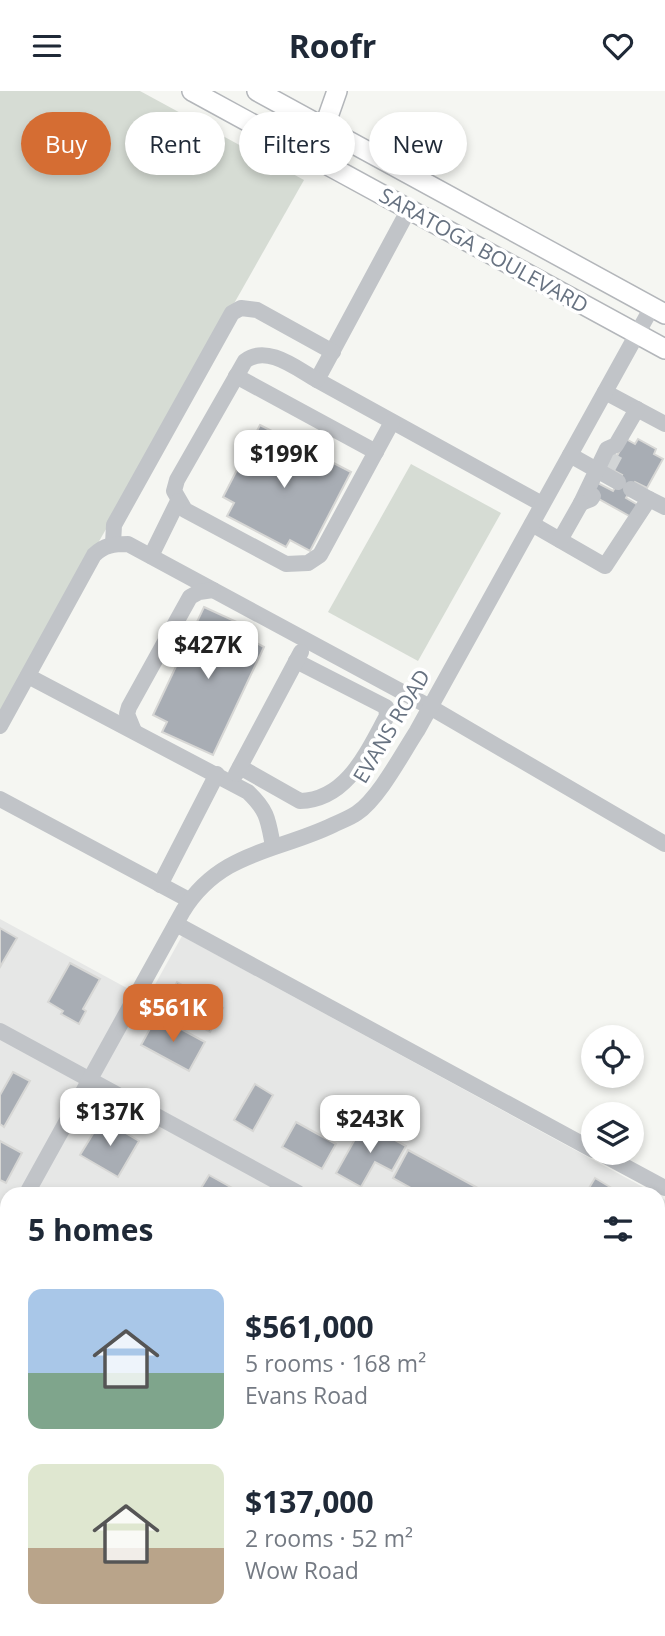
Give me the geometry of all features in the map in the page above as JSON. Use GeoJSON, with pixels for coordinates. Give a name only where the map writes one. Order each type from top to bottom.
{"type":"FeatureCollection","features":[{"type":"Feature","properties":{"kind":"main road","name":"SARATOGA BOULEVARD"},"geometry":{"type":"LineString","coordinates":[[192,91],[239,116]]}},
{"type":"Feature","properties":{"kind":"main road","name":"SARATOGA BOULEVARD"},"geometry":{"type":"LineString","coordinates":[[257,91],[295,112]]}},
{"type":"Feature","properties":{"kind":"main road"},"geometry":{"type":"LineString","coordinates":[[330,112],[337,91]]}},
{"type":"Feature","properties":{"kind":"main road","name":"SARATOGA BOULEVARD"},"geometry":{"type":"LineString","coordinates":[[355,145],[659,310]]}},
{"type":"Feature","properties":{"kind":"main road","name":"SARATOGA BOULEVARD"},"geometry":{"type":"LineString","coordinates":[[347,175],[665,349]]}},
{"type":"Feature","properties":{"kind":"street"},"geometry":{"type":"LineString","coordinates":[[317,380],[410,209]]}},
{"type":"Feature","properties":{"kind":"street"},"geometry":{"type":"LineString","coordinates":[[113,544],[114,525],[232,313],[241,308],[257,310],[333,352]]}},
{"type":"Feature","properties":{"kind":"street","name":"EVANS ROAD"},"geometry":{"type":"LineString","coordinates":[[30,1187],[196,891],[224,869],[260,850],[320,831],[357,813],[373,798],[417,731],[638,334],[659,310]]}},
{"type":"Feature","properties":{"kind":"street"},"geometry":{"type":"LineString","coordinates":[[392,422],[320,555],[308,563],[286,564],[184,510],[174,491],[177,480],[236,376],[245,362],[251,357],[261,355],[272,356],[542,504]]}},
{"type":"Feature","properties":{"kind":"street"},"geometry":{"type":"LineString","coordinates":[[236,376],[376,452]]}},
{"type":"Feature","properties":{"kind":"street"},"geometry":{"type":"LineString","coordinates":[[605,392],[665,424]]}},
{"type":"Feature","properties":{"kind":"street"},"geometry":{"type":"LineString","coordinates":[[560,540],[606,476],[637,409]]}},
{"type":"Feature","properties":{"kind":"street"},"geometry":{"type":"LineString","coordinates":[[570,455],[665,507]]}},
{"type":"Feature","properties":{"kind":"street"},"geometry":{"type":"LineString","coordinates":[[532,524],[606,566],[649,499]]}},
{"type":"Feature","properties":{"kind":"street"},"geometry":{"type":"LineString","coordinates":[[151,556],[178,501]]}},
{"type":"Feature","properties":{"kind":"street"},"geometry":{"type":"LineString","coordinates":[[0,726],[94,555],[100,549],[113,544],[128,544],[430,708],[665,844]]}},
{"type":"Feature","properties":{"kind":"street"},"geometry":{"type":"LineString","coordinates":[[134,731],[127,714],[129,707],[183,609],[190,597],[199,591],[213,590]]}},
{"type":"Feature","properties":{"kind":"street"},"geometry":{"type":"LineString","coordinates":[[231,782],[307,641]]}},
{"type":"Feature","properties":{"kind":"street"},"geometry":{"type":"LineString","coordinates":[[240,767],[300,801],[309,801],[327,794],[356,771],[387,716],[386,708],[296,661]]}},
{"type":"Feature","properties":{"kind":"street"},"geometry":{"type":"LineString","coordinates":[[28,675],[248,792],[262,805],[268,819],[273,846]]}},
{"type":"Feature","properties":{"kind":"street"},"geometry":{"type":"LineString","coordinates":[[160,885],[216,774]]}},
{"type":"Feature","properties":{"kind":"street"},"geometry":{"type":"LineString","coordinates":[[0,799],[189,900]]}},
{"type":"Feature","properties":{"kind":"street"},"geometry":{"type":"LineString","coordinates":[[176,924],[581,1143]]}},
{"type":"Feature","properties":{"kind":"street"},"geometry":{"type":"LineString","coordinates":[[0,1031],[287,1187]]}},
{"type":"Feature","properties":{"kind":"street"},"geometry":{"type":"LineString","coordinates":[[622,1165],[663,1187]]}},
{"type":"Feature","properties":{"kind":"shaded area"},"geometry":{"type":"Polygon","coordinates":[[[0,91],[140,91],[179,112],[125,112],[125,175],[225,175],[225,137],[239,145],[239,175],[295,175],[304,180],[0,716],[0,91]]]}},
{"type":"Feature","properties":{"kind":"shaded area"},"geometry":{"type":"Polygon","coordinates":[[[411,464],[501,513],[418,661],[328,612],[411,464]]]}},
{"type":"Feature","properties":{"kind":"shaded area"},"geometry":{"type":"Polygon","coordinates":[[[0,919],[147,999],[182,936],[581,1153],[581,1165],[603,1165],[643,1187],[0,1187],[0,919]]]}},
{"type":"Feature","properties":{"kind":"building"},"geometry":{"type":"Polygon","coordinates":[[[260,425],[351,472],[310,551],[290,540],[286,547],[227,516],[234,503],[223,497],[260,425]]]}},
{"type":"Feature","properties":{"kind":"building"},"geometry":{"type":"Polygon","coordinates":[[[626,439],[635,444],[638,439],[656,449],[654,454],[663,459],[647,488],[635,482],[626,498],[638,505],[631,517],[590,494],[596,482],[613,491],[622,475],[604,465],[611,452],[617,456],[626,439]]]}},
{"type":"Feature","properties":{"kind":"building"},"geometry":{"type":"Polygon","coordinates":[[[204,607],[254,630],[249,639],[264,647],[213,755],[162,732],[167,722],[153,715],[204,607]]]}},
{"type":"Feature","properties":{"kind":"building"},"geometry":{"type":"Polygon","coordinates":[[[0,928],[17,938],[0,967],[0,928]]]}},
{"type":"Feature","properties":{"kind":"building"},"geometry":{"type":"Polygon","coordinates":[[[70,963],[100,979],[83,1009],[86,1011],[79,1024],[61,1014],[63,1011],[48,1002],[70,963]]]}},
{"type":"Feature","properties":{"kind":"building"},"geometry":{"type":"Polygon","coordinates":[[[177,982],[223,1008],[210,1032],[164,1006],[177,982]]]}},
{"type":"Feature","properties":{"kind":"building"},"geometry":{"type":"Polygon","coordinates":[[[157,1016],[205,1042],[189,1071],[141,1045],[157,1016]]]}},
{"type":"Feature","properties":{"kind":"building"},"geometry":{"type":"Polygon","coordinates":[[[13,1072],[30,1081],[4,1127],[0,1124],[0,1095],[13,1072]]]}},
{"type":"Feature","properties":{"kind":"building"},"geometry":{"type":"Polygon","coordinates":[[[255,1084],[273,1095],[253,1131],[234,1120],[255,1084]]]}},
{"type":"Feature","properties":{"kind":"building"},"geometry":{"type":"Polygon","coordinates":[[[102,1119],[139,1141],[118,1177],[80,1155],[102,1119]]]}},
{"type":"Feature","properties":{"kind":"building"},"geometry":{"type":"Polygon","coordinates":[[[296,1122],[336,1144],[322,1169],[282,1147],[296,1122]]]}},
{"type":"Feature","properties":{"kind":"building"},"geometry":{"type":"Polygon","coordinates":[[[364,1123],[406,1146],[392,1171],[375,1162],[361,1187],[336,1173],[364,1123]]]}},
{"type":"Feature","properties":{"kind":"building"},"geometry":{"type":"Polygon","coordinates":[[[0,1141],[22,1153],[6,1183],[0,1180],[0,1141]]]}},
{"type":"Feature","properties":{"kind":"building"},"geometry":{"type":"Polygon","coordinates":[[[408,1150],[476,1187],[409,1187],[393,1178],[408,1150]]]}},
{"type":"Feature","properties":{"kind":"building"},"geometry":{"type":"Polygon","coordinates":[[[209,1175],[230,1187],[202,1187],[209,1175]]]}},
{"type":"Feature","properties":{"kind":"building"},"geometry":{"type":"Polygon","coordinates":[[[595,1178],[610,1187],[590,1187],[595,1178]]]}},
{"type":"Feature","properties":{"kind":"tunnel"},"geometry":{"type":"LineString","coordinates":[[608,467],[615,454]]}}]}
